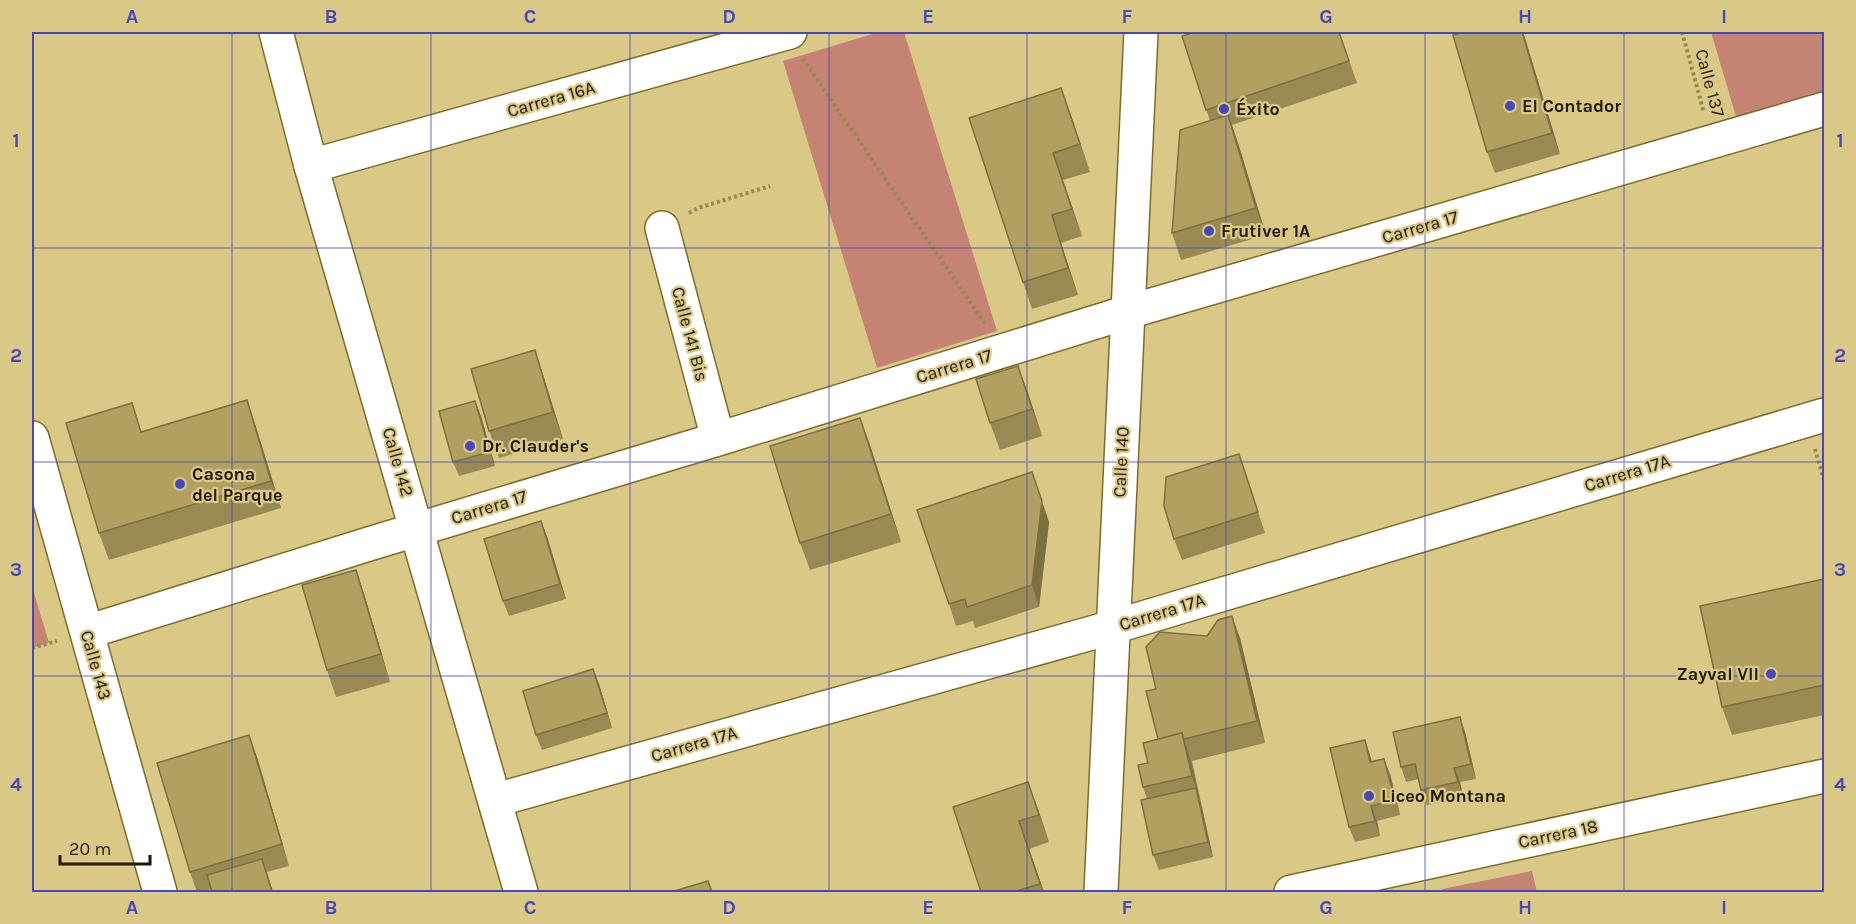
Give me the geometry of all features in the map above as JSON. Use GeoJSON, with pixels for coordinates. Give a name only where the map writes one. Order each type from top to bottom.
{"type":"FeatureCollection","features":[{"type":"Feature","properties":{"kind":"street","name":"Calle 142"},"geometry":{"type":"LineString","coordinates":[[276,32],[311,166],[418,529],[521,892]]}},
{"type":"Feature","properties":{"kind":"street","name":"Carrera 16A"},"geometry":{"type":"LineString","coordinates":[[311,166],[787,32]]}},
{"type":"Feature","properties":{"kind":"street","name":"Calle 140"},"geometry":{"type":"LineString","coordinates":[[1101,892],[1141,32]]}},
{"type":"Feature","properties":{"kind":"street","name":"Carrera 17"},"geometry":{"type":"LineString","coordinates":[[87,632],[1128,312],[1824,110]]}},
{"type":"Feature","properties":{"kind":"street","name":"Calle 141 Bis"},"geometry":{"type":"LineString","coordinates":[[662,228],[718,439]]}},
{"type":"Feature","properties":{"kind":"street","name":"Carrera 17A"},"geometry":{"type":"LineString","coordinates":[[496,800],[1113,627],[1824,415]]}},
{"type":"Feature","properties":{"kind":"street","name":"Calle 143"},"geometry":{"type":"LineString","coordinates":[[32,438],[160,892]]}},
{"type":"Feature","properties":{"kind":"street","name":"Carrera 18"},"geometry":{"type":"LineString","coordinates":[[1291,892],[1824,776]]}},
{"type":"Feature","properties":{"kind":"path"},"geometry":{"type":"LineString","coordinates":[[787,32],[1003,351]]}},
{"type":"Feature","properties":{"kind":"path","name":"Calle 137"},"geometry":{"type":"LineString","coordinates":[[1682,32],[1712,142]]}},
{"type":"Feature","properties":{"kind":"path"},"geometry":{"type":"LineString","coordinates":[[662,228],[698,208],[770,186]]}},
{"type":"Feature","properties":{"kind":"shaded area"},"geometry":{"type":"Polygon","coordinates":[[[879,32],[904,32],[997,331],[877,368],[783,61],[879,32]]]}},
{"type":"Feature","properties":{"kind":"shaded area"},"geometry":{"type":"Polygon","coordinates":[[[1711,32],[1824,32],[1824,95],[1737,120],[1711,32]]]}},
{"type":"Feature","properties":{"kind":"shaded area"},"geometry":{"type":"Polygon","coordinates":[[[32,586],[49,643],[32,648],[32,586]]]}},
{"type":"Feature","properties":{"kind":"shaded area"},"geometry":{"type":"Polygon","coordinates":[[[1532,871],[1537,892],[1443,892],[1442,889],[1532,871]]]}},
{"type":"Feature","properties":{"kind":"building"},"geometry":{"type":"Polygon","coordinates":[[[1195,32],[1339,32],[1349,61],[1206,110],[1182,36],[1195,32]]]}},
{"type":"Feature","properties":{"kind":"building","name":"El Contador"},"geometry":{"type":"Polygon","coordinates":[[[1466,32],[1522,32],[1552,133],[1487,152],[1453,35],[1466,32]]]}},
{"type":"Feature","properties":{"kind":"building"},"geometry":{"type":"Polygon","coordinates":[[[1061,88],[1080,144],[1053,153],[1072,209],[1052,215],[1068,268],[1023,282],[969,118],[1061,88]]]}},
{"type":"Feature","properties":{"kind":"building"},"geometry":{"type":"Polygon","coordinates":[[[1228,115],[1256,208],[1172,233],[1180,130],[1228,115]]]}},
{"type":"Feature","properties":{"kind":"building"},"geometry":{"type":"Polygon","coordinates":[[[535,350],[553,412],[489,431],[471,369],[535,350]]]}},
{"type":"Feature","properties":{"kind":"building"},"geometry":{"type":"Polygon","coordinates":[[[1018,366],[1032,409],[990,423],[976,379],[1018,366]]]}},
{"type":"Feature","properties":{"kind":"building","name":"Casona del Parque"},"geometry":{"type":"Polygon","coordinates":[[[247,400],[271,481],[99,533],[66,423],[132,403],[141,432],[247,400]]]}},
{"type":"Feature","properties":{"kind":"building","name":"Dr. Clauder's"},"geometry":{"type":"Polygon","coordinates":[[[475,401],[490,452],[453,462],[439,411],[475,401]]]}},
{"type":"Feature","properties":{"kind":"building"},"geometry":{"type":"Polygon","coordinates":[[[860,418],[891,514],[800,543],[770,446],[860,418]]]}},
{"type":"Feature","properties":{"kind":"building"},"geometry":{"type":"Polygon","coordinates":[[[1239,454],[1258,512],[1174,539],[1164,506],[1166,477],[1239,454]]]}},
{"type":"Feature","properties":{"kind":"building"},"geometry":{"type":"Polygon","coordinates":[[[1032,472],[1042,501],[1032,585],[967,607],[965,599],[949,604],[917,510],[1032,472]]]}},
{"type":"Feature","properties":{"kind":"building"},"geometry":{"type":"Polygon","coordinates":[[[541,521],[560,584],[503,601],[484,539],[541,521]]]}},
{"type":"Feature","properties":{"kind":"building"},"geometry":{"type":"Polygon","coordinates":[[[356,570],[381,654],[327,670],[302,585],[356,570]]]}},
{"type":"Feature","properties":{"kind":"building","name":"Zayval VII"},"geometry":{"type":"Polygon","coordinates":[[[1824,579],[1824,685],[1722,707],[1700,606],[1824,579]]]}},
{"type":"Feature","properties":{"kind":"building"},"geometry":{"type":"Polygon","coordinates":[[[1232,616],[1257,721],[1184,739],[1182,733],[1158,739],[1146,691],[1156,689],[1146,647],[1160,632],[1207,636],[1218,620],[1232,616]]]}},
{"type":"Feature","properties":{"kind":"building"},"geometry":{"type":"Polygon","coordinates":[[[593,669],[607,713],[536,735],[523,691],[593,669]]]}},
{"type":"Feature","properties":{"kind":"building"},"geometry":{"type":"Polygon","coordinates":[[[1460,717],[1471,764],[1454,768],[1458,782],[1421,790],[1415,764],[1401,767],[1393,732],[1460,717]]]}},
{"type":"Feature","properties":{"kind":"building"},"geometry":{"type":"Polygon","coordinates":[[[1182,733],[1192,776],[1143,787],[1138,765],[1148,763],[1143,743],[1182,733]]]}},
{"type":"Feature","properties":{"kind":"building"},"geometry":{"type":"Polygon","coordinates":[[[249,735],[282,844],[190,872],[157,763],[249,735]]]}},
{"type":"Feature","properties":{"kind":"building","name":"Liceo Montana"},"geometry":{"type":"Polygon","coordinates":[[[1365,740],[1370,762],[1384,759],[1395,800],[1371,806],[1375,821],[1349,827],[1330,748],[1365,740]]]}},
{"type":"Feature","properties":{"kind":"building"},"geometry":{"type":"Polygon","coordinates":[[[1028,782],[1039,815],[1019,821],[1040,884],[1013,892],[981,892],[953,807],[1028,782]]]}},
{"type":"Feature","properties":{"kind":"building"},"geometry":{"type":"Polygon","coordinates":[[[1196,788],[1208,842],[1153,855],[1141,800],[1196,788]]]}},
{"type":"Feature","properties":{"kind":"building"},"geometry":{"type":"Polygon","coordinates":[[[262,859],[272,892],[212,892],[207,875],[262,859]]]}},
{"type":"Feature","properties":{"kind":"building"},"geometry":{"type":"Polygon","coordinates":[[[708,881],[712,892],[671,892],[708,881]]]}},
{"type":"Feature","properties":{"kind":"place","name":"El Contador"},"geometry":{"type":"Point","coordinates":[1510,106]}},
{"type":"Feature","properties":{"kind":"place","name":"Éxito"},"geometry":{"type":"Point","coordinates":[1224,109]}},
{"type":"Feature","properties":{"kind":"place","name":"Frutiver 1A"},"geometry":{"type":"Point","coordinates":[1209,231]}},
{"type":"Feature","properties":{"kind":"place","name":"Dr. Clauder's"},"geometry":{"type":"Point","coordinates":[470,446]}},
{"type":"Feature","properties":{"kind":"place","name":"Casona del Parque"},"geometry":{"type":"Point","coordinates":[180,484]}},
{"type":"Feature","properties":{"kind":"place","name":"Zayval VII"},"geometry":{"type":"Point","coordinates":[1771,674]}},
{"type":"Feature","properties":{"kind":"place","name":"Liceo Montana"},"geometry":{"type":"Point","coordinates":[1369,796]}}]}
